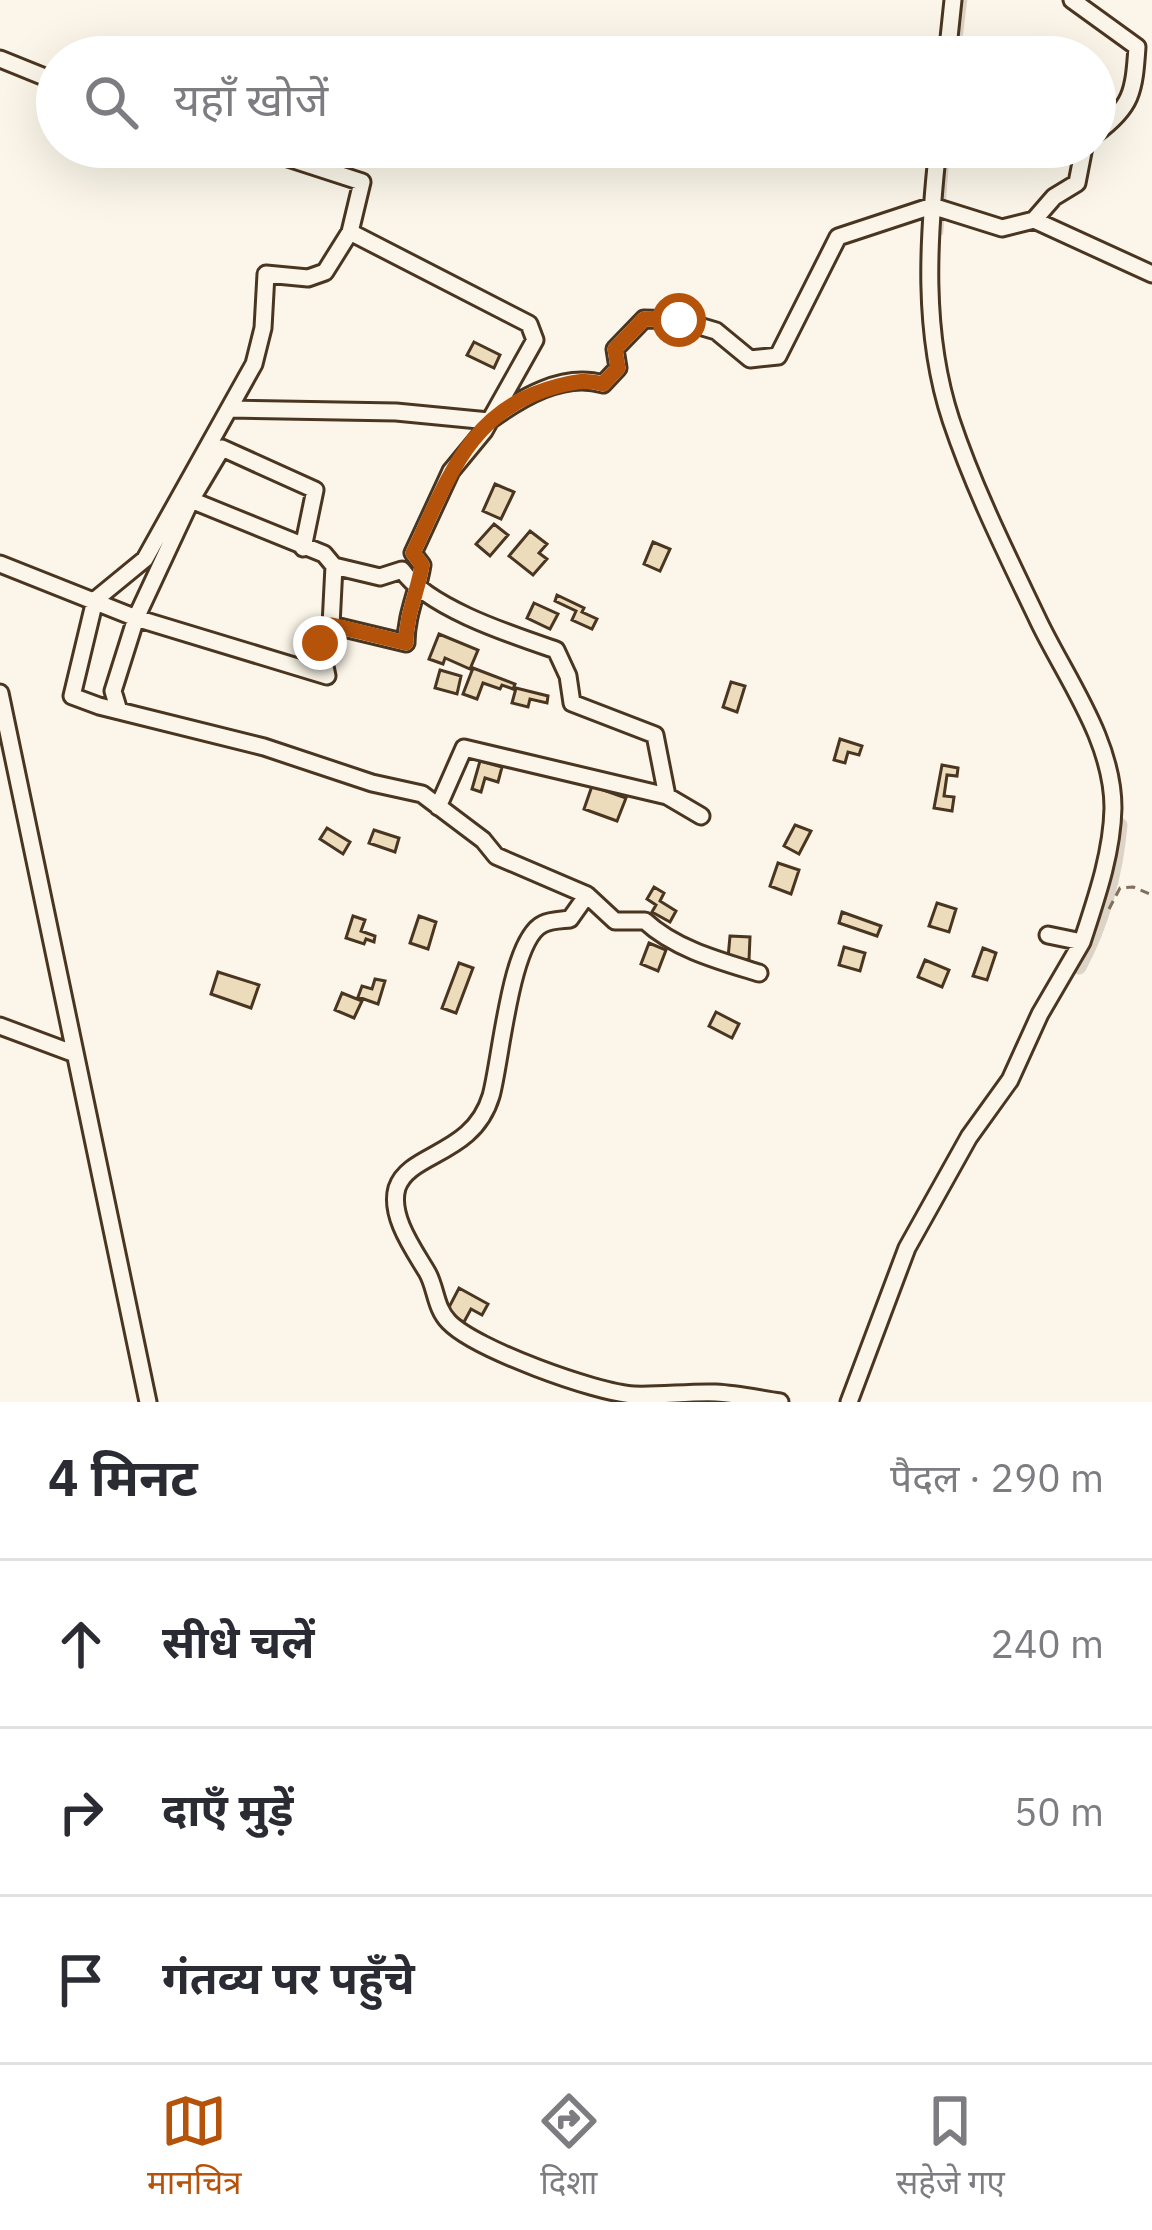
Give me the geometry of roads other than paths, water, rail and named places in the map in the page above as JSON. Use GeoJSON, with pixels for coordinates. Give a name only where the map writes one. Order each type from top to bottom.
{"type":"FeatureCollection","features":[{"type":"Feature","properties":{"kind":"street"},"geometry":{"type":"LineString","coordinates":[[949,36],[953,0]]}},
{"type":"Feature","properties":{"kind":"street"},"geometry":{"type":"LineString","coordinates":[[1072,0],[1138,47],[1135,86],[1116,119]]}},
{"type":"Feature","properties":{"kind":"street"},"geometry":{"type":"LineString","coordinates":[[0,59],[36,74]]}},
{"type":"Feature","properties":{"kind":"street"},"geometry":{"type":"LineString","coordinates":[[319,168],[362,182],[350,232],[325,272],[308,278],[266,274],[263,328],[254,364],[145,559],[95,601],[72,696],[422,794],[483,840],[496,856],[587,895],[615,921],[645,921],[714,959],[759,974]]}},
{"type":"Feature","properties":{"kind":"street"},"geometry":{"type":"LineString","coordinates":[[849,1402],[907,1248],[969,1137],[1010,1080],[1040,1014],[1082,942],[1110,837],[1113,808],[1099,741],[1038,621],[951,420],[932,334],[938,168]]}},
{"type":"Feature","properties":{"kind":"street"},"geometry":{"type":"LineString","coordinates":[[230,410],[396,412],[489,421],[524,395],[587,379],[603,384],[618,368],[615,349],[644,319],[679,320],[716,331],[750,358],[778,356],[838,237],[938,207],[1002,228],[1034,220],[1054,197],[1077,183],[1080,168]]}},
{"type":"Feature","properties":{"kind":"street"},"geometry":{"type":"LineString","coordinates":[[1034,220],[1152,274]]}},
{"type":"Feature","properties":{"kind":"street"},"geometry":{"type":"LineString","coordinates":[[332,625],[406,643],[406,617],[422,565],[413,553],[451,471],[489,421],[535,340],[529,324],[350,232]]}},
{"type":"Feature","properties":{"kind":"street"},"geometry":{"type":"LineString","coordinates":[[119,711],[113,691],[136,617],[191,500],[222,448],[315,490],[303,548]]}},
{"type":"Feature","properties":{"kind":"street"},"geometry":{"type":"LineString","coordinates":[[191,500],[323,554],[334,566],[380,577],[401,570],[418,588],[461,612],[556,650],[568,676],[572,703],[656,735],[667,796]]}},
{"type":"Feature","properties":{"kind":"street"},"geometry":{"type":"LineString","coordinates":[[0,564],[136,617],[327,676],[320,643],[332,625],[334,566]]}},
{"type":"Feature","properties":{"kind":"street"},"geometry":{"type":"LineString","coordinates":[[0,693],[148,1402]]}},
{"type":"Feature","properties":{"kind":"street"},"geometry":{"type":"LineString","coordinates":[[438,807],[464,748],[667,796],[701,816]]}},
{"type":"Feature","properties":{"kind":"street"},"geometry":{"type":"LineString","coordinates":[[587,895],[570,919],[543,923],[532,932],[510,993],[490,1099],[467,1138],[407,1172],[396,1191],[406,1234],[447,1321],[482,1346],[527,1365],[629,1395],[720,1393],[779,1402]]}},
{"type":"Feature","properties":{"kind":"street"},"geometry":{"type":"LineString","coordinates":[[1048,935],[1082,942]]}},
{"type":"Feature","properties":{"kind":"street"},"geometry":{"type":"LineString","coordinates":[[0,1026],[75,1054]]}},
{"type":"Feature","properties":{"kind":"waterway"},"geometry":{"type":"LineString","coordinates":[[961,36],[965,0]]}},
{"type":"Feature","properties":{"kind":"waterway"},"geometry":{"type":"LineString","coordinates":[[941,233],[946,168]]}},
{"type":"Feature","properties":{"kind":"waterway"},"geometry":{"type":"LineString","coordinates":[[1079,967],[1107,898],[1120,825]]}}]}
